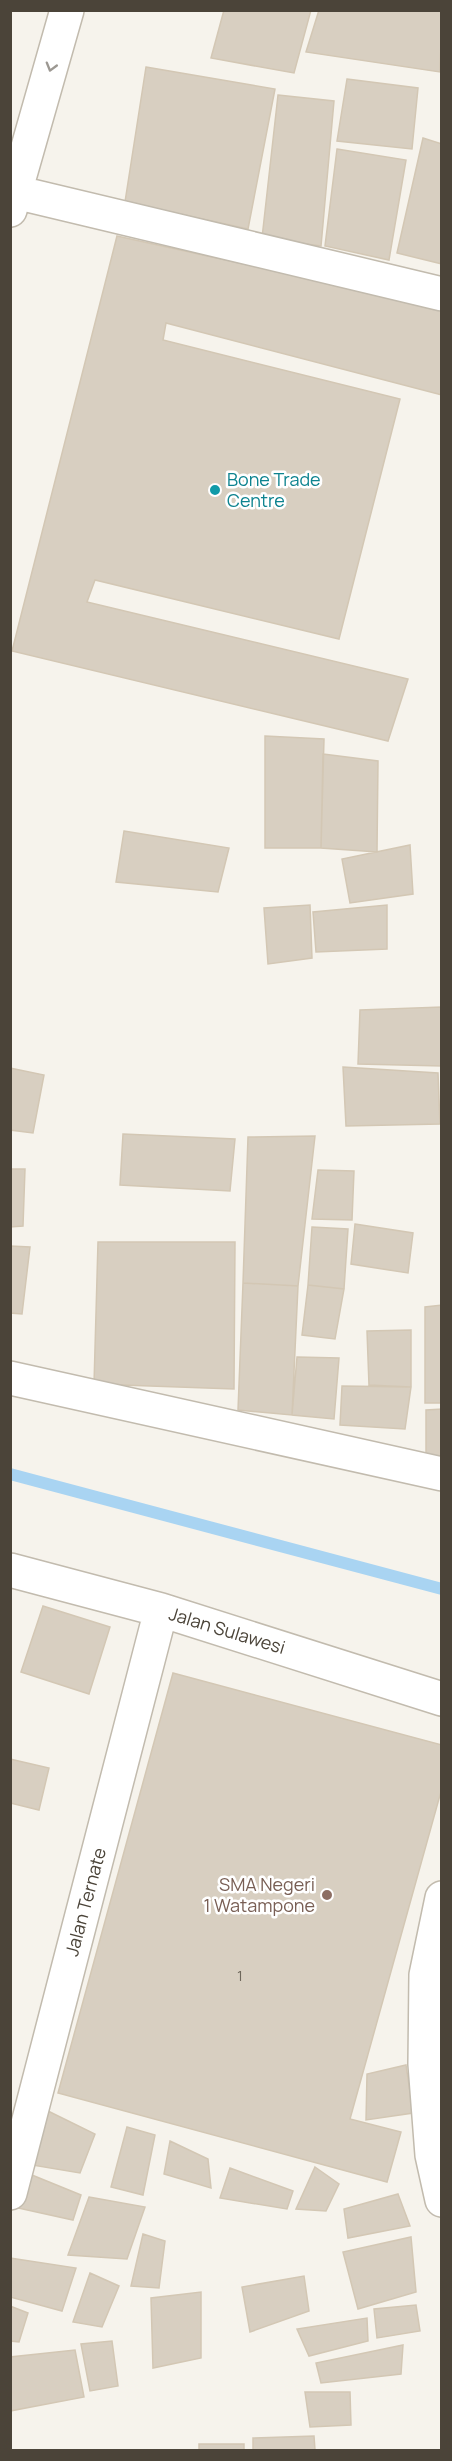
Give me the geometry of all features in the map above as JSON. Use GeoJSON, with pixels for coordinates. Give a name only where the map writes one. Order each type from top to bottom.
{"type":"FeatureCollection","features":[{"type":"Feature","properties":{"kind":"street"},"geometry":{"type":"LineString","coordinates":[[67,10],[13,201],[441,294]]}},
{"type":"Feature","properties":{"kind":"street"},"geometry":{"type":"LineString","coordinates":[[10,1378],[441,1474]]}},
{"type":"Feature","properties":{"kind":"street","name":"Jalan Sulawesi"},"geometry":{"type":"LineString","coordinates":[[10,1570],[161,1610],[441,1699]]}},
{"type":"Feature","properties":{"kind":"street","name":"Jalan Ternate"},"geometry":{"type":"LineString","coordinates":[[10,2193],[161,1610]]}},
{"type":"Feature","properties":{"kind":"street"},"geometry":{"type":"LineString","coordinates":[[441,1898],[426,1975],[425,2064],[432,2155],[441,2200]]}},
{"type":"Feature","properties":{"kind":"building"},"geometry":{"type":"Polygon","coordinates":[[[224,10],[311,10],[294,73],[211,58],[224,10]]]}},
{"type":"Feature","properties":{"kind":"building"},"geometry":{"type":"Polygon","coordinates":[[[319,10],[442,10],[440,72],[306,52],[319,10]]]}},
{"type":"Feature","properties":{"kind":"building"},"geometry":{"type":"Polygon","coordinates":[[[146,67],[275,89],[248,229],[125,202],[146,67]]]}},
{"type":"Feature","properties":{"kind":"building"},"geometry":{"type":"Polygon","coordinates":[[[347,79],[418,88],[412,149],[337,141],[347,79]]]}},
{"type":"Feature","properties":{"kind":"building"},"geometry":{"type":"Polygon","coordinates":[[[278,95],[334,101],[321,246],[262,238],[278,95]]]}},
{"type":"Feature","properties":{"kind":"building"},"geometry":{"type":"Polygon","coordinates":[[[423,138],[442,144],[442,264],[397,253],[423,138]]]}},
{"type":"Feature","properties":{"kind":"building"},"geometry":{"type":"Polygon","coordinates":[[[337,149],[406,160],[389,260],[325,246],[337,149]]]}},
{"type":"Feature","properties":{"kind":"building","name":"Bone Trade Centre"},"geometry":{"type":"Polygon","coordinates":[[[117,236],[442,308],[442,395],[166,323],[163,340],[400,399],[339,639],[95,580],[87,602],[408,679],[388,741],[12,651],[117,236]]]}},
{"type":"Feature","properties":{"kind":"building"},"geometry":{"type":"Polygon","coordinates":[[[265,736],[324,739],[321,848],[265,848],[265,736]]]}},
{"type":"Feature","properties":{"kind":"building"},"geometry":{"type":"Polygon","coordinates":[[[323,754],[378,761],[377,852],[321,848],[323,754]]]}},
{"type":"Feature","properties":{"kind":"building"},"geometry":{"type":"Polygon","coordinates":[[[124,831],[229,848],[218,892],[116,882],[124,831]]]}},
{"type":"Feature","properties":{"kind":"building"},"geometry":{"type":"Polygon","coordinates":[[[410,845],[413,894],[350,903],[342,859],[410,845]]]}},
{"type":"Feature","properties":{"kind":"building"},"geometry":{"type":"Polygon","coordinates":[[[310,905],[312,958],[268,964],[264,908],[310,905]]]}},
{"type":"Feature","properties":{"kind":"building"},"geometry":{"type":"Polygon","coordinates":[[[387,905],[387,949],[316,952],[313,912],[387,905]]]}},
{"type":"Feature","properties":{"kind":"building"},"geometry":{"type":"Polygon","coordinates":[[[442,1007],[442,1066],[358,1064],[360,1010],[442,1007]]]}},
{"type":"Feature","properties":{"kind":"building"},"geometry":{"type":"Polygon","coordinates":[[[343,1067],[438,1073],[440,1124],[346,1126],[343,1067]]]}},
{"type":"Feature","properties":{"kind":"building"},"geometry":{"type":"Polygon","coordinates":[[[10,1068],[44,1075],[33,1133],[10,1130],[10,1068]]]}},
{"type":"Feature","properties":{"kind":"building"},"geometry":{"type":"Polygon","coordinates":[[[123,1134],[235,1139],[230,1191],[120,1185],[123,1134]]]}},
{"type":"Feature","properties":{"kind":"building"},"geometry":{"type":"Polygon","coordinates":[[[315,1136],[298,1286],[243,1283],[248,1137],[315,1136]]]}},
{"type":"Feature","properties":{"kind":"building"},"geometry":{"type":"Polygon","coordinates":[[[10,1169],[25,1169],[23,1226],[10,1227],[10,1169]]]}},
{"type":"Feature","properties":{"kind":"building"},"geometry":{"type":"Polygon","coordinates":[[[318,1170],[354,1171],[352,1220],[312,1219],[318,1170]]]}},
{"type":"Feature","properties":{"kind":"building"},"geometry":{"type":"Polygon","coordinates":[[[355,1224],[413,1233],[408,1273],[351,1264],[355,1224]]]}},
{"type":"Feature","properties":{"kind":"building"},"geometry":{"type":"Polygon","coordinates":[[[312,1227],[348,1229],[344,1289],[308,1285],[312,1227]]]}},
{"type":"Feature","properties":{"kind":"building"},"geometry":{"type":"Polygon","coordinates":[[[98,1242],[235,1242],[234,1389],[94,1384],[98,1242]]]}},
{"type":"Feature","properties":{"kind":"building"},"geometry":{"type":"Polygon","coordinates":[[[10,1246],[30,1247],[22,1314],[10,1313],[10,1246]]]}},
{"type":"Feature","properties":{"kind":"building"},"geometry":{"type":"Polygon","coordinates":[[[243,1283],[298,1286],[292,1415],[238,1410],[243,1283]]]}},
{"type":"Feature","properties":{"kind":"building"},"geometry":{"type":"Polygon","coordinates":[[[308,1285],[344,1289],[335,1339],[302,1335],[308,1285]]]}},
{"type":"Feature","properties":{"kind":"building"},"geometry":{"type":"Polygon","coordinates":[[[442,1305],[442,1403],[425,1403],[425,1307],[442,1305]]]}},
{"type":"Feature","properties":{"kind":"building"},"geometry":{"type":"Polygon","coordinates":[[[411,1330],[411,1387],[369,1385],[367,1331],[411,1330]]]}},
{"type":"Feature","properties":{"kind":"building"},"geometry":{"type":"Polygon","coordinates":[[[297,1357],[339,1358],[334,1419],[292,1415],[297,1357]]]}},
{"type":"Feature","properties":{"kind":"building"},"geometry":{"type":"Polygon","coordinates":[[[342,1386],[411,1387],[405,1429],[340,1425],[342,1386]]]}},
{"type":"Feature","properties":{"kind":"building"},"geometry":{"type":"Polygon","coordinates":[[[442,1409],[442,1458],[426,1458],[426,1410],[442,1409]]]}},
{"type":"Feature","properties":{"kind":"building"},"geometry":{"type":"Polygon","coordinates":[[[43,1606],[110,1627],[89,1694],[21,1672],[43,1606]]]}},
{"type":"Feature","properties":{"kind":"building"},"geometry":{"type":"Polygon","coordinates":[[[173,1673],[442,1745],[442,1788],[350,2119],[401,2132],[387,2182],[58,2093],[173,1673]]]}},
{"type":"Feature","properties":{"kind":"building"},"geometry":{"type":"Polygon","coordinates":[[[10,1759],[49,1768],[39,1810],[10,1803],[10,1759]]]}},
{"type":"Feature","properties":{"kind":"building"},"geometry":{"type":"Polygon","coordinates":[[[406,2065],[413,2113],[366,2120],[367,2074],[406,2065]]]}},
{"type":"Feature","properties":{"kind":"building"},"geometry":{"type":"Polygon","coordinates":[[[48,2111],[95,2134],[80,2173],[32,2165],[48,2111]]]}},
{"type":"Feature","properties":{"kind":"building"},"geometry":{"type":"Polygon","coordinates":[[[127,2127],[155,2135],[143,2195],[111,2187],[127,2127]]]}},
{"type":"Feature","properties":{"kind":"building"},"geometry":{"type":"Polygon","coordinates":[[[170,2141],[208,2159],[211,2188],[164,2174],[170,2141]]]}},
{"type":"Feature","properties":{"kind":"building"},"geometry":{"type":"Polygon","coordinates":[[[315,2167],[339,2184],[326,2211],[296,2209],[315,2167]]]}},
{"type":"Feature","properties":{"kind":"building"},"geometry":{"type":"Polygon","coordinates":[[[230,2168],[293,2191],[287,2209],[220,2198],[230,2168]]]}},
{"type":"Feature","properties":{"kind":"building"},"geometry":{"type":"Polygon","coordinates":[[[27,2173],[81,2195],[73,2220],[18,2208],[27,2173]]]}},
{"type":"Feature","properties":{"kind":"building"},"geometry":{"type":"Polygon","coordinates":[[[398,2194],[410,2226],[348,2238],[344,2209],[398,2194]]]}},
{"type":"Feature","properties":{"kind":"building"},"geometry":{"type":"Polygon","coordinates":[[[89,2197],[145,2207],[127,2259],[68,2255],[89,2197]]]}},
{"type":"Feature","properties":{"kind":"building"},"geometry":{"type":"Polygon","coordinates":[[[143,2234],[165,2241],[159,2288],[131,2286],[143,2234]]]}},
{"type":"Feature","properties":{"kind":"building"},"geometry":{"type":"Polygon","coordinates":[[[411,2237],[416,2292],[358,2309],[343,2252],[411,2237]]]}},
{"type":"Feature","properties":{"kind":"building"},"geometry":{"type":"Polygon","coordinates":[[[10,2258],[76,2268],[62,2311],[10,2297],[10,2258]]]}},
{"type":"Feature","properties":{"kind":"building"},"geometry":{"type":"Polygon","coordinates":[[[90,2273],[119,2286],[102,2327],[73,2322],[90,2273]]]}},
{"type":"Feature","properties":{"kind":"building"},"geometry":{"type":"Polygon","coordinates":[[[304,2276],[309,2311],[250,2332],[242,2287],[304,2276]]]}},
{"type":"Feature","properties":{"kind":"building"},"geometry":{"type":"Polygon","coordinates":[[[201,2292],[201,2358],[153,2368],[151,2298],[201,2292]]]}},
{"type":"Feature","properties":{"kind":"building"},"geometry":{"type":"Polygon","coordinates":[[[416,2305],[420,2331],[377,2338],[374,2309],[416,2305]]]}},
{"type":"Feature","properties":{"kind":"building"},"geometry":{"type":"Polygon","coordinates":[[[10,2306],[28,2313],[19,2342],[10,2341],[10,2306]]]}},
{"type":"Feature","properties":{"kind":"building"},"geometry":{"type":"Polygon","coordinates":[[[367,2318],[368,2341],[309,2356],[297,2329],[367,2318]]]}},
{"type":"Feature","properties":{"kind":"building"},"geometry":{"type":"Polygon","coordinates":[[[112,2341],[118,2386],[90,2391],[81,2344],[112,2341]]]}},
{"type":"Feature","properties":{"kind":"building"},"geometry":{"type":"Polygon","coordinates":[[[403,2345],[401,2374],[321,2383],[316,2363],[403,2345]]]}},
{"type":"Feature","properties":{"kind":"building"},"geometry":{"type":"Polygon","coordinates":[[[75,2350],[84,2397],[10,2411],[10,2357],[75,2350]]]}},
{"type":"Feature","properties":{"kind":"building"},"geometry":{"type":"Polygon","coordinates":[[[305,2392],[350,2392],[351,2425],[310,2427],[305,2392]]]}},
{"type":"Feature","properties":{"kind":"building"},"geometry":{"type":"Polygon","coordinates":[[[314,2436],[315,2450],[253,2450],[253,2438],[314,2436]]]}},
{"type":"Feature","properties":{"kind":"building"},"geometry":{"type":"Polygon","coordinates":[[[199,2444],[244,2444],[244,2450],[199,2450],[199,2444]]]}},
{"type":"Feature","properties":{"kind":"waterway"},"geometry":{"type":"LineString","coordinates":[[10,1474],[442,1589]]}},
{"type":"Feature","properties":{"kind":"place","name":"Bone Trade Centre"},"geometry":{"type":"Point","coordinates":[215,490]}},
{"type":"Feature","properties":{"kind":"place","name":"SMA Negeri 1 Watampone"},"geometry":{"type":"Point","coordinates":[327,1895]}}]}
